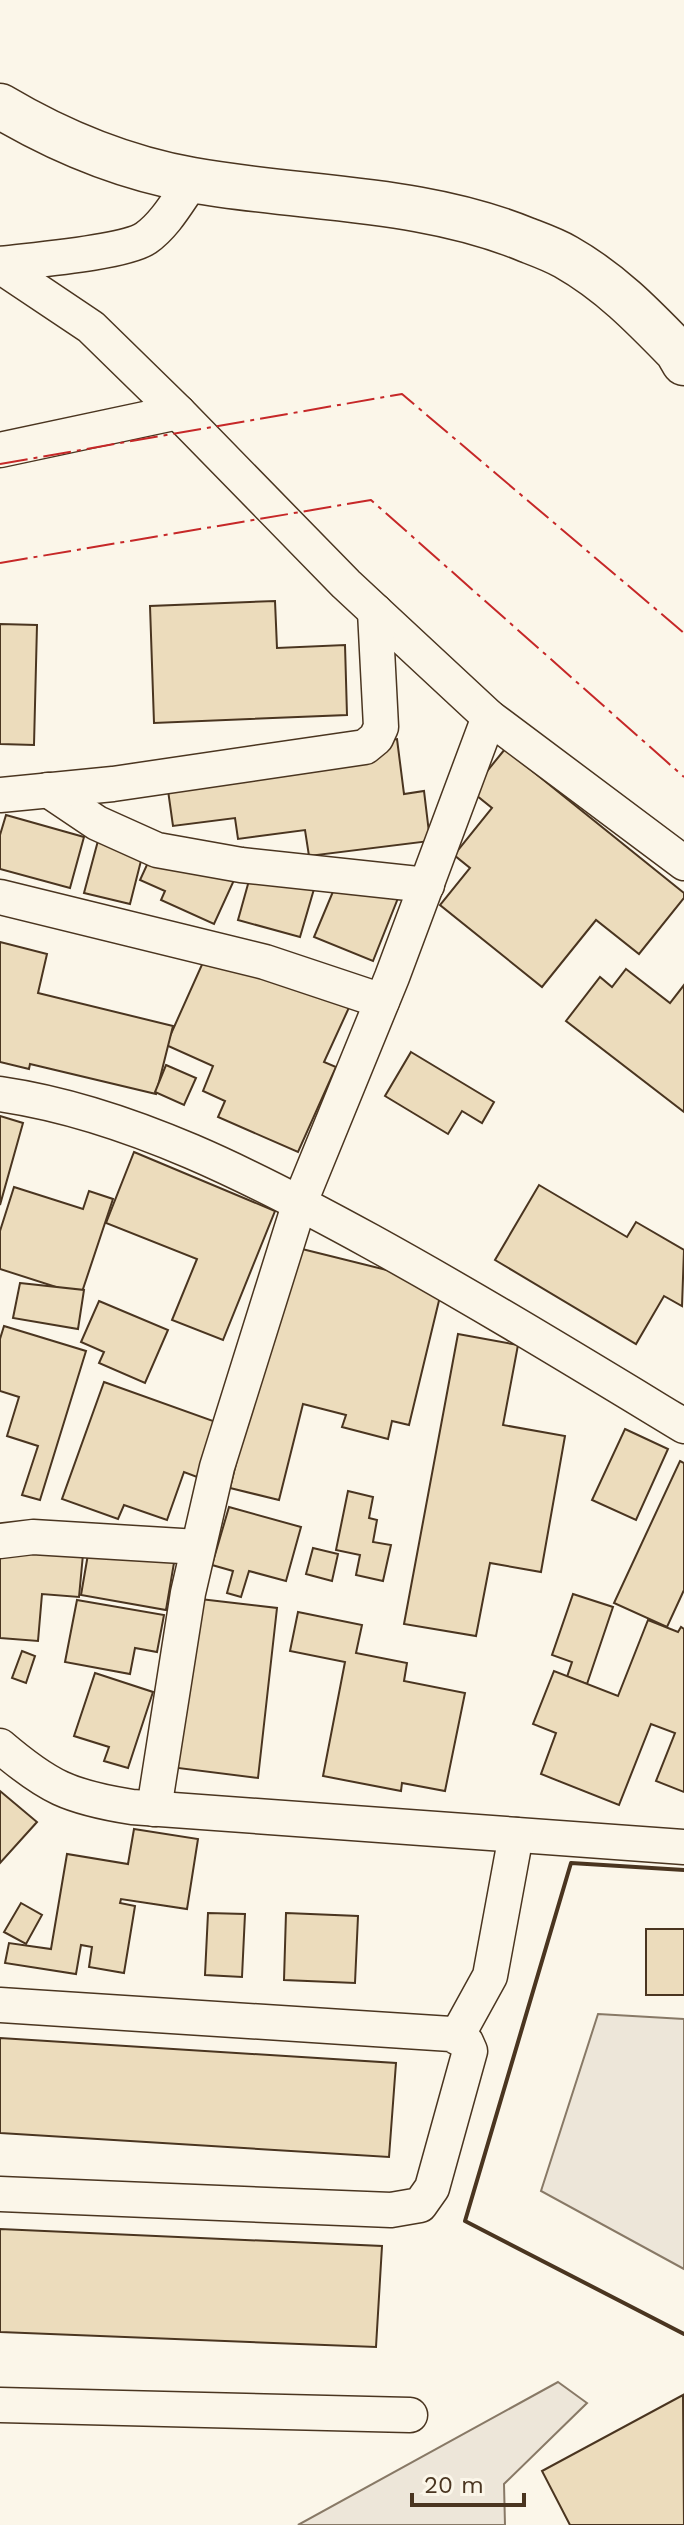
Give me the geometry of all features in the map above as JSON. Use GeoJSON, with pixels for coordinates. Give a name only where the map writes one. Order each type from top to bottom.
{"type":"FeatureCollection","features":[{"type":"Feature","properties":{"kind":"main road"},"geometry":{"type":"LineString","coordinates":[[0,106],[95,153],[148,170],[193,180],[428,210],[495,227],[565,256],[621,294],[677,351],[684,363]]}},
{"type":"Feature","properties":{"kind":"street"},"geometry":{"type":"LineString","coordinates":[[0,265],[124,246],[145,239],[162,223],[193,180]]}},
{"type":"Feature","properties":{"kind":"street"},"geometry":{"type":"LineString","coordinates":[[0,265],[91,327],[375,611],[489,717],[684,863]]}},
{"type":"Feature","properties":{"kind":"street"},"geometry":{"type":"LineString","coordinates":[[0,450],[178,412]]}},
{"type":"Feature","properties":{"kind":"street"},"geometry":{"type":"LineString","coordinates":[[0,795],[113,784],[365,747],[376,738],[381,727],[375,611]]}},
{"type":"Feature","properties":{"kind":"street"},"geometry":{"type":"LineString","coordinates":[[154,1809],[188,1593],[217,1467],[300,1202],[382,1001],[489,717]]}},
{"type":"Feature","properties":{"kind":"street"},"geometry":{"type":"LineString","coordinates":[[48,790],[97,823],[157,850],[241,865],[427,885]]}},
{"type":"Feature","properties":{"kind":"street"},"geometry":{"type":"LineString","coordinates":[[0,897],[265,962],[382,1001]]}},
{"type":"Feature","properties":{"kind":"street"},"geometry":{"type":"LineString","coordinates":[[0,1094],[100,1117],[244,1173],[474,1299],[684,1426]]}},
{"type":"Feature","properties":{"kind":"street"},"geometry":{"type":"LineString","coordinates":[[0,1541],[33,1537],[198,1547]]}},
{"type":"Feature","properties":{"kind":"street"},"geometry":{"type":"LineString","coordinates":[[0,1746],[35,1776],[56,1788],[98,1802],[154,1809],[684,1847]]}},
{"type":"Feature","properties":{"kind":"street"},"geometry":{"type":"LineString","coordinates":[[457,2036],[490,1976],[516,1835]]}},
{"type":"Feature","properties":{"kind":"street"},"geometry":{"type":"LineString","coordinates":[[0,2005],[457,2036],[466,2042],[470,2051],[432,2188],[420,2205],[391,2210],[0,2194]]}},
{"type":"Feature","properties":{"kind":"street"},"geometry":{"type":"LineString","coordinates":[[0,2405],[410,2415]]}},
{"type":"Feature","properties":{"kind":"shaded area"},"geometry":{"type":"Polygon","coordinates":[[[598,2014],[684,2019],[684,2269],[541,2191],[598,2014]]]}},
{"type":"Feature","properties":{"kind":"shaded area"},"geometry":{"type":"Polygon","coordinates":[[[558,2382],[587,2403],[504,2484],[505,2525],[298,2525],[558,2382]]]}},
{"type":"Feature","properties":{"kind":"building"},"geometry":{"type":"Polygon","coordinates":[[[275,601],[277,648],[345,645],[347,715],[154,723],[150,606],[275,601]]]}},
{"type":"Feature","properties":{"kind":"building"},"geometry":{"type":"Polygon","coordinates":[[[0,624],[37,625],[34,745],[0,744],[0,624]]]}},
{"type":"Feature","properties":{"kind":"building"},"geometry":{"type":"Polygon","coordinates":[[[397,739],[404,794],[424,791],[430,841],[309,856],[305,830],[238,839],[235,818],[173,826],[165,769],[397,739]]]}},
{"type":"Feature","properties":{"kind":"building"},"geometry":{"type":"Polygon","coordinates":[[[505,749],[684,893],[684,898],[639,954],[596,920],[542,987],[440,905],[470,868],[454,855],[492,808],[471,791],[505,749]]]}},
{"type":"Feature","properties":{"kind":"building"},"geometry":{"type":"Polygon","coordinates":[[[6,815],[84,837],[70,888],[0,869],[0,835],[6,815]]]}},
{"type":"Feature","properties":{"kind":"building"},"geometry":{"type":"Polygon","coordinates":[[[99,837],[144,849],[130,904],[84,893],[99,837]]]}},
{"type":"Feature","properties":{"kind":"building"},"geometry":{"type":"Polygon","coordinates":[[[157,843],[235,878],[214,924],[161,900],[165,891],[140,880],[157,843]]]}},
{"type":"Feature","properties":{"kind":"building"},"geometry":{"type":"Polygon","coordinates":[[[255,859],[314,889],[300,937],[238,920],[255,859]]]}},
{"type":"Feature","properties":{"kind":"building"},"geometry":{"type":"Polygon","coordinates":[[[342,870],[400,893],[373,961],[314,937],[342,870]]]}},
{"type":"Feature","properties":{"kind":"building"},"geometry":{"type":"Polygon","coordinates":[[[213,940],[352,1001],[324,1062],[336,1067],[298,1152],[218,1117],[225,1101],[203,1091],[213,1066],[166,1045],[213,940]]]}},
{"type":"Feature","properties":{"kind":"building"},"geometry":{"type":"Polygon","coordinates":[[[0,942],[47,954],[38,993],[173,1026],[156,1094],[30,1064],[29,1069],[0,1062],[0,942]]]}},
{"type":"Feature","properties":{"kind":"building"},"geometry":{"type":"Polygon","coordinates":[[[626,969],[670,1003],[684,985],[684,1112],[566,1021],[600,977],[612,987],[626,969]]]}},
{"type":"Feature","properties":{"kind":"building"},"geometry":{"type":"Polygon","coordinates":[[[411,1052],[494,1102],[482,1123],[462,1111],[448,1134],[385,1096],[411,1052]]]}},
{"type":"Feature","properties":{"kind":"building"},"geometry":{"type":"Polygon","coordinates":[[[166,1065],[196,1078],[184,1105],[155,1092],[166,1065]]]}},
{"type":"Feature","properties":{"kind":"building"},"geometry":{"type":"Polygon","coordinates":[[[0,1116],[23,1123],[0,1205],[0,1116]]]}},
{"type":"Feature","properties":{"kind":"building"},"geometry":{"type":"Polygon","coordinates":[[[134,1152],[275,1211],[223,1340],[172,1320],[197,1259],[106,1223],[134,1152]]]}},
{"type":"Feature","properties":{"kind":"building"},"geometry":{"type":"Polygon","coordinates":[[[539,1185],[627,1237],[636,1222],[684,1250],[682,1306],[664,1296],[636,1344],[495,1260],[539,1185]]]}},
{"type":"Feature","properties":{"kind":"building"},"geometry":{"type":"Polygon","coordinates":[[[14,1187],[83,1209],[89,1191],[113,1199],[81,1295],[0,1269],[0,1231],[14,1187]]]}},
{"type":"Feature","properties":{"kind":"building"},"geometry":{"type":"Polygon","coordinates":[[[290,1246],[443,1284],[409,1425],[392,1421],[388,1439],[342,1427],[346,1415],[303,1404],[279,1500],[230,1488],[290,1246]]]}},
{"type":"Feature","properties":{"kind":"building"},"geometry":{"type":"Polygon","coordinates":[[[20,1283],[84,1290],[78,1329],[13,1318],[20,1283]]]}},
{"type":"Feature","properties":{"kind":"building"},"geometry":{"type":"Polygon","coordinates":[[[99,1301],[168,1330],[145,1383],[99,1363],[104,1352],[81,1342],[99,1301]]]}},
{"type":"Feature","properties":{"kind":"building"},"geometry":{"type":"Polygon","coordinates":[[[4,1326],[86,1351],[40,1500],[22,1495],[38,1446],[7,1436],[19,1397],[0,1391],[0,1339],[4,1326]]]}},
{"type":"Feature","properties":{"kind":"building"},"geometry":{"type":"Polygon","coordinates":[[[458,1334],[518,1345],[503,1425],[565,1436],[541,1572],[490,1563],[476,1636],[404,1624],[458,1334]]]}},
{"type":"Feature","properties":{"kind":"building"},"geometry":{"type":"Polygon","coordinates":[[[104,1382],[216,1422],[197,1477],[184,1472],[167,1520],[124,1505],[118,1519],[62,1499],[104,1382]]]}},
{"type":"Feature","properties":{"kind":"building"},"geometry":{"type":"Polygon","coordinates":[[[625,1429],[668,1449],[636,1520],[592,1500],[625,1429]]]}},
{"type":"Feature","properties":{"kind":"building"},"geometry":{"type":"Polygon","coordinates":[[[680,1461],[684,1463],[684,1590],[667,1627],[614,1603],[680,1461]]]}},
{"type":"Feature","properties":{"kind":"building"},"geometry":{"type":"Polygon","coordinates":[[[348,1491],[373,1497],[369,1518],[377,1520],[373,1542],[391,1545],[383,1581],[356,1575],[360,1555],[336,1550],[348,1491]]]}},
{"type":"Feature","properties":{"kind":"building"},"geometry":{"type":"Polygon","coordinates":[[[229,1507],[301,1527],[286,1581],[249,1571],[241,1597],[227,1593],[233,1571],[212,1565],[229,1507]]]}},
{"type":"Feature","properties":{"kind":"building"},"geometry":{"type":"Polygon","coordinates":[[[0,1531],[85,1533],[79,1597],[42,1594],[38,1641],[0,1638],[0,1531]]]}},
{"type":"Feature","properties":{"kind":"building"},"geometry":{"type":"Polygon","coordinates":[[[92,1531],[177,1545],[166,1610],[81,1595],[92,1531]]]}},
{"type":"Feature","properties":{"kind":"building"},"geometry":{"type":"Polygon","coordinates":[[[313,1548],[338,1554],[332,1581],[306,1574],[313,1548]]]}},
{"type":"Feature","properties":{"kind":"building"},"geometry":{"type":"Polygon","coordinates":[[[573,1594],[613,1607],[587,1684],[567,1677],[572,1662],[552,1655],[573,1594]]]}},
{"type":"Feature","properties":{"kind":"building"},"geometry":{"type":"Polygon","coordinates":[[[200,1599],[277,1608],[258,1778],[162,1766],[200,1599]]]}},
{"type":"Feature","properties":{"kind":"building"},"geometry":{"type":"Polygon","coordinates":[[[77,1600],[164,1615],[157,1652],[135,1648],[130,1674],[65,1662],[77,1600]]]}},
{"type":"Feature","properties":{"kind":"building"},"geometry":{"type":"Polygon","coordinates":[[[298,1612],[362,1625],[356,1653],[407,1663],[404,1681],[465,1693],[445,1791],[402,1783],[401,1791],[323,1776],[345,1662],[290,1651],[298,1612]]]}},
{"type":"Feature","properties":{"kind":"building"},"geometry":{"type":"Polygon","coordinates":[[[648,1620],[678,1632],[681,1627],[684,1629],[684,1792],[656,1781],[675,1733],[651,1724],[619,1805],[541,1774],[556,1733],[533,1724],[554,1671],[618,1696],[648,1620]]]}},
{"type":"Feature","properties":{"kind":"building"},"geometry":{"type":"Polygon","coordinates":[[[22,1651],[35,1656],[26,1683],[12,1678],[22,1651]]]}},
{"type":"Feature","properties":{"kind":"building"},"geometry":{"type":"Polygon","coordinates":[[[95,1673],[153,1692],[128,1768],[104,1761],[109,1747],[74,1736],[95,1673]]]}},
{"type":"Feature","properties":{"kind":"building"},"geometry":{"type":"Polygon","coordinates":[[[0,1791],[37,1822],[0,1863],[0,1791]]]}},
{"type":"Feature","properties":{"kind":"building"},"geometry":{"type":"Polygon","coordinates":[[[134,1829],[198,1839],[187,1909],[121,1899],[120,1903],[135,1906],[124,1973],[89,1967],[92,1947],[81,1945],[76,1974],[5,1963],[9,1943],[51,1949],[67,1854],[128,1864],[134,1829]]]}},
{"type":"Feature","properties":{"kind":"building"},"geometry":{"type":"Polygon","coordinates":[[[21,1903],[42,1915],[26,1944],[4,1932],[21,1903]]]}},
{"type":"Feature","properties":{"kind":"building"},"geometry":{"type":"Polygon","coordinates":[[[208,1913],[245,1914],[242,1977],[205,1975],[208,1913]]]}},
{"type":"Feature","properties":{"kind":"building"},"geometry":{"type":"Polygon","coordinates":[[[286,1913],[358,1916],[355,1983],[284,1980],[286,1913]]]}},
{"type":"Feature","properties":{"kind":"building"},"geometry":{"type":"Polygon","coordinates":[[[646,1929],[684,1929],[684,1995],[646,1995],[646,1929]]]}},
{"type":"Feature","properties":{"kind":"building"},"geometry":{"type":"Polygon","coordinates":[[[0,2038],[396,2063],[389,2157],[0,2133],[0,2038]]]}},
{"type":"Feature","properties":{"kind":"building"},"geometry":{"type":"Polygon","coordinates":[[[0,2229],[382,2246],[376,2347],[0,2332],[0,2229]]]}},
{"type":"Feature","properties":{"kind":"building"},"geometry":{"type":"Polygon","coordinates":[[[683,2395],[684,2525],[570,2525],[542,2471],[683,2395]]]}},
{"type":"Feature","properties":{"kind":"wall"},"geometry":{"type":"LineString","coordinates":[[684,1870],[571,1863],[465,2221],[684,2334]]}},
{"type":"Feature","properties":{"kind":"power"},"geometry":{"type":"LineString","coordinates":[[0,464],[402,394],[684,633]]}},
{"type":"Feature","properties":{"kind":"power"},"geometry":{"type":"LineString","coordinates":[[0,563],[371,500],[684,777]]}}]}
